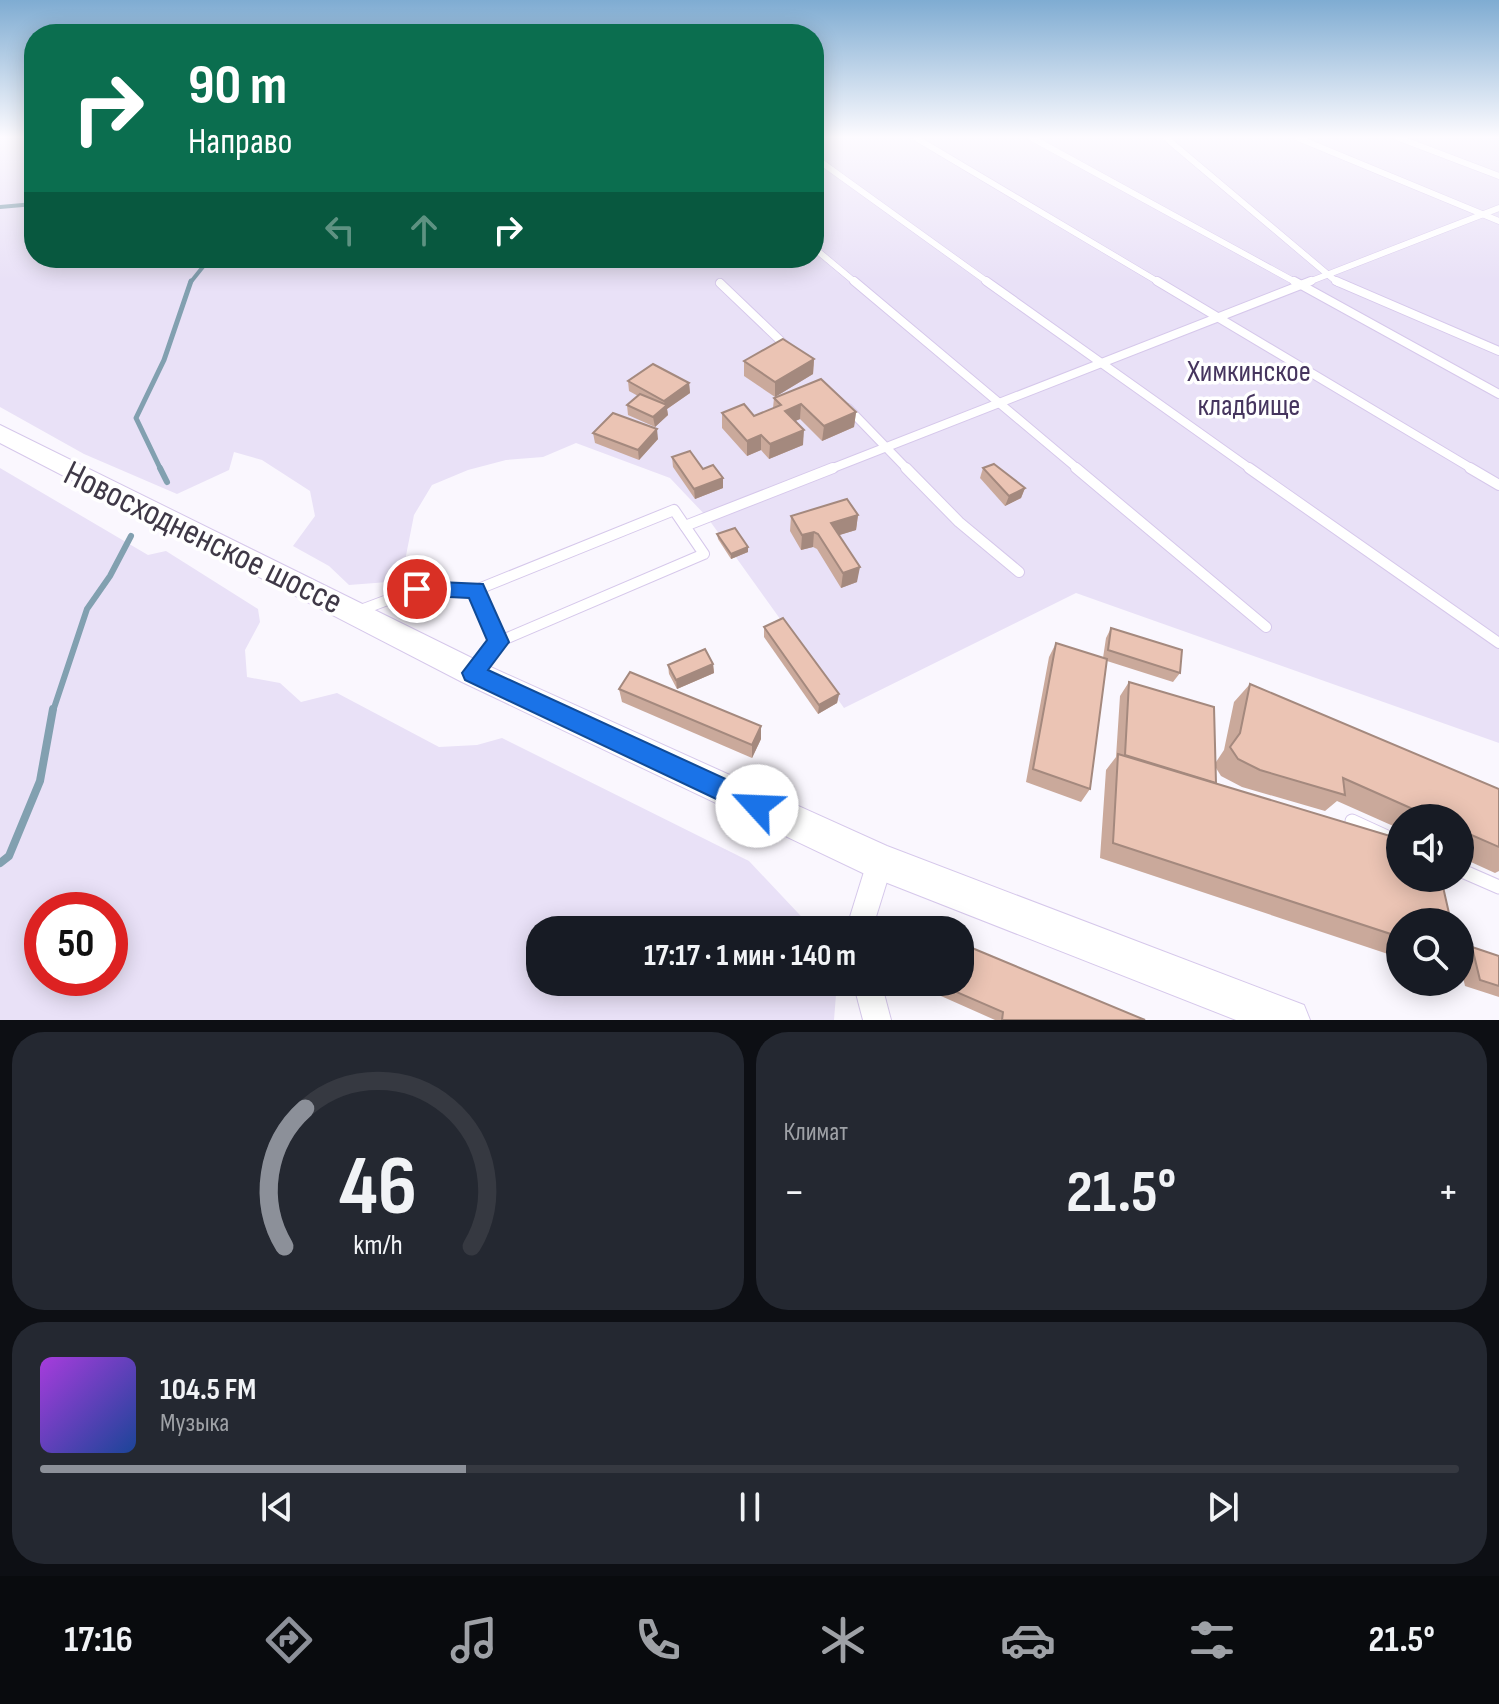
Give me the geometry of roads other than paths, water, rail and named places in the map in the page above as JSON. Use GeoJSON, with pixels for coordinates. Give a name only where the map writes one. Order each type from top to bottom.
{"type":"FeatureCollection","features":[{"type":"Feature","properties":{"kind":"main road","name":"Новосходненское шоссе"},"geometry":{"type":"LineString","coordinates":[[0,433],[473,673],[880,862],[1289,1020]]}},
{"type":"Feature","properties":{"kind":"street"},"geometry":{"type":"LineString","coordinates":[[866,916],[880,862]]}},
{"type":"Feature","properties":{"kind":"street"},"geometry":{"type":"LineString","coordinates":[[871,996],[877,1020]]}},
{"type":"Feature","properties":{"kind":"lane"},"geometry":{"type":"LineString","coordinates":[[854,186],[1100,364],[1499,643]]}},
{"type":"Feature","properties":{"kind":"lane"},"geometry":{"type":"LineString","coordinates":[[995,186],[1499,485]]}},
{"type":"Feature","properties":{"kind":"lane"},"geometry":{"type":"LineString","coordinates":[[1119,186],[1499,394]]}},
{"type":"Feature","properties":{"kind":"lane"},"geometry":{"type":"LineString","coordinates":[[1222,186],[1339,284],[1499,351]]}},
{"type":"Feature","properties":{"kind":"lane"},"geometry":{"type":"LineString","coordinates":[[1412,186],[1499,221]]}},
{"type":"Feature","properties":{"kind":"lane"},"geometry":{"type":"LineString","coordinates":[[685,526],[1499,208]]}},
{"type":"Feature","properties":{"kind":"lane"},"geometry":{"type":"LineString","coordinates":[[824,256],[1266,627]]}},
{"type":"Feature","properties":{"kind":"lane"},"geometry":{"type":"LineString","coordinates":[[720,283],[791,352]]}},
{"type":"Feature","properties":{"kind":"lane"},"geometry":{"type":"LineString","coordinates":[[845,404],[959,522],[1019,572]]}},
{"type":"Feature","properties":{"kind":"lane"},"geometry":{"type":"LineString","coordinates":[[357,612],[417,589],[476,590],[674,510],[704,554],[498,642],[473,673]]}},
{"type":"Feature","properties":{"kind":"lane"},"geometry":{"type":"LineString","coordinates":[[476,590],[498,642]]}},
{"type":"Feature","properties":{"kind":"lane"},"geometry":{"type":"LineString","coordinates":[[1352,821],[1386,837]]}},
{"type":"Feature","properties":{"kind":"lane"},"geometry":{"type":"LineString","coordinates":[[1474,876],[1499,887]]}},
{"type":"Feature","properties":{"kind":"waterway"},"geometry":{"type":"LineString","coordinates":[[0,207],[24,205]]}},
{"type":"Feature","properties":{"kind":"waterway"},"geometry":{"type":"LineString","coordinates":[[191,282],[202,268]]}},
{"type":"Feature","properties":{"kind":"waterway"},"geometry":{"type":"LineString","coordinates":[[161,470],[136,418],[164,360],[191,282]]}},
{"type":"Feature","properties":{"kind":"waterway"},"geometry":{"type":"LineString","coordinates":[[161,470],[167,482]]}},
{"type":"Feature","properties":{"kind":"waterway"},"geometry":{"type":"LineString","coordinates":[[53,711],[87,609],[110,576],[131,536]]}},
{"type":"Feature","properties":{"kind":"waterway"},"geometry":{"type":"LineString","coordinates":[[0,863],[9,856],[40,781],[53,709]]}},
{"type":"Feature","properties":{"kind":"park label","name":"Химкинское кладбище"},"geometry":{"type":"Point","coordinates":[1249,388]}}]}
